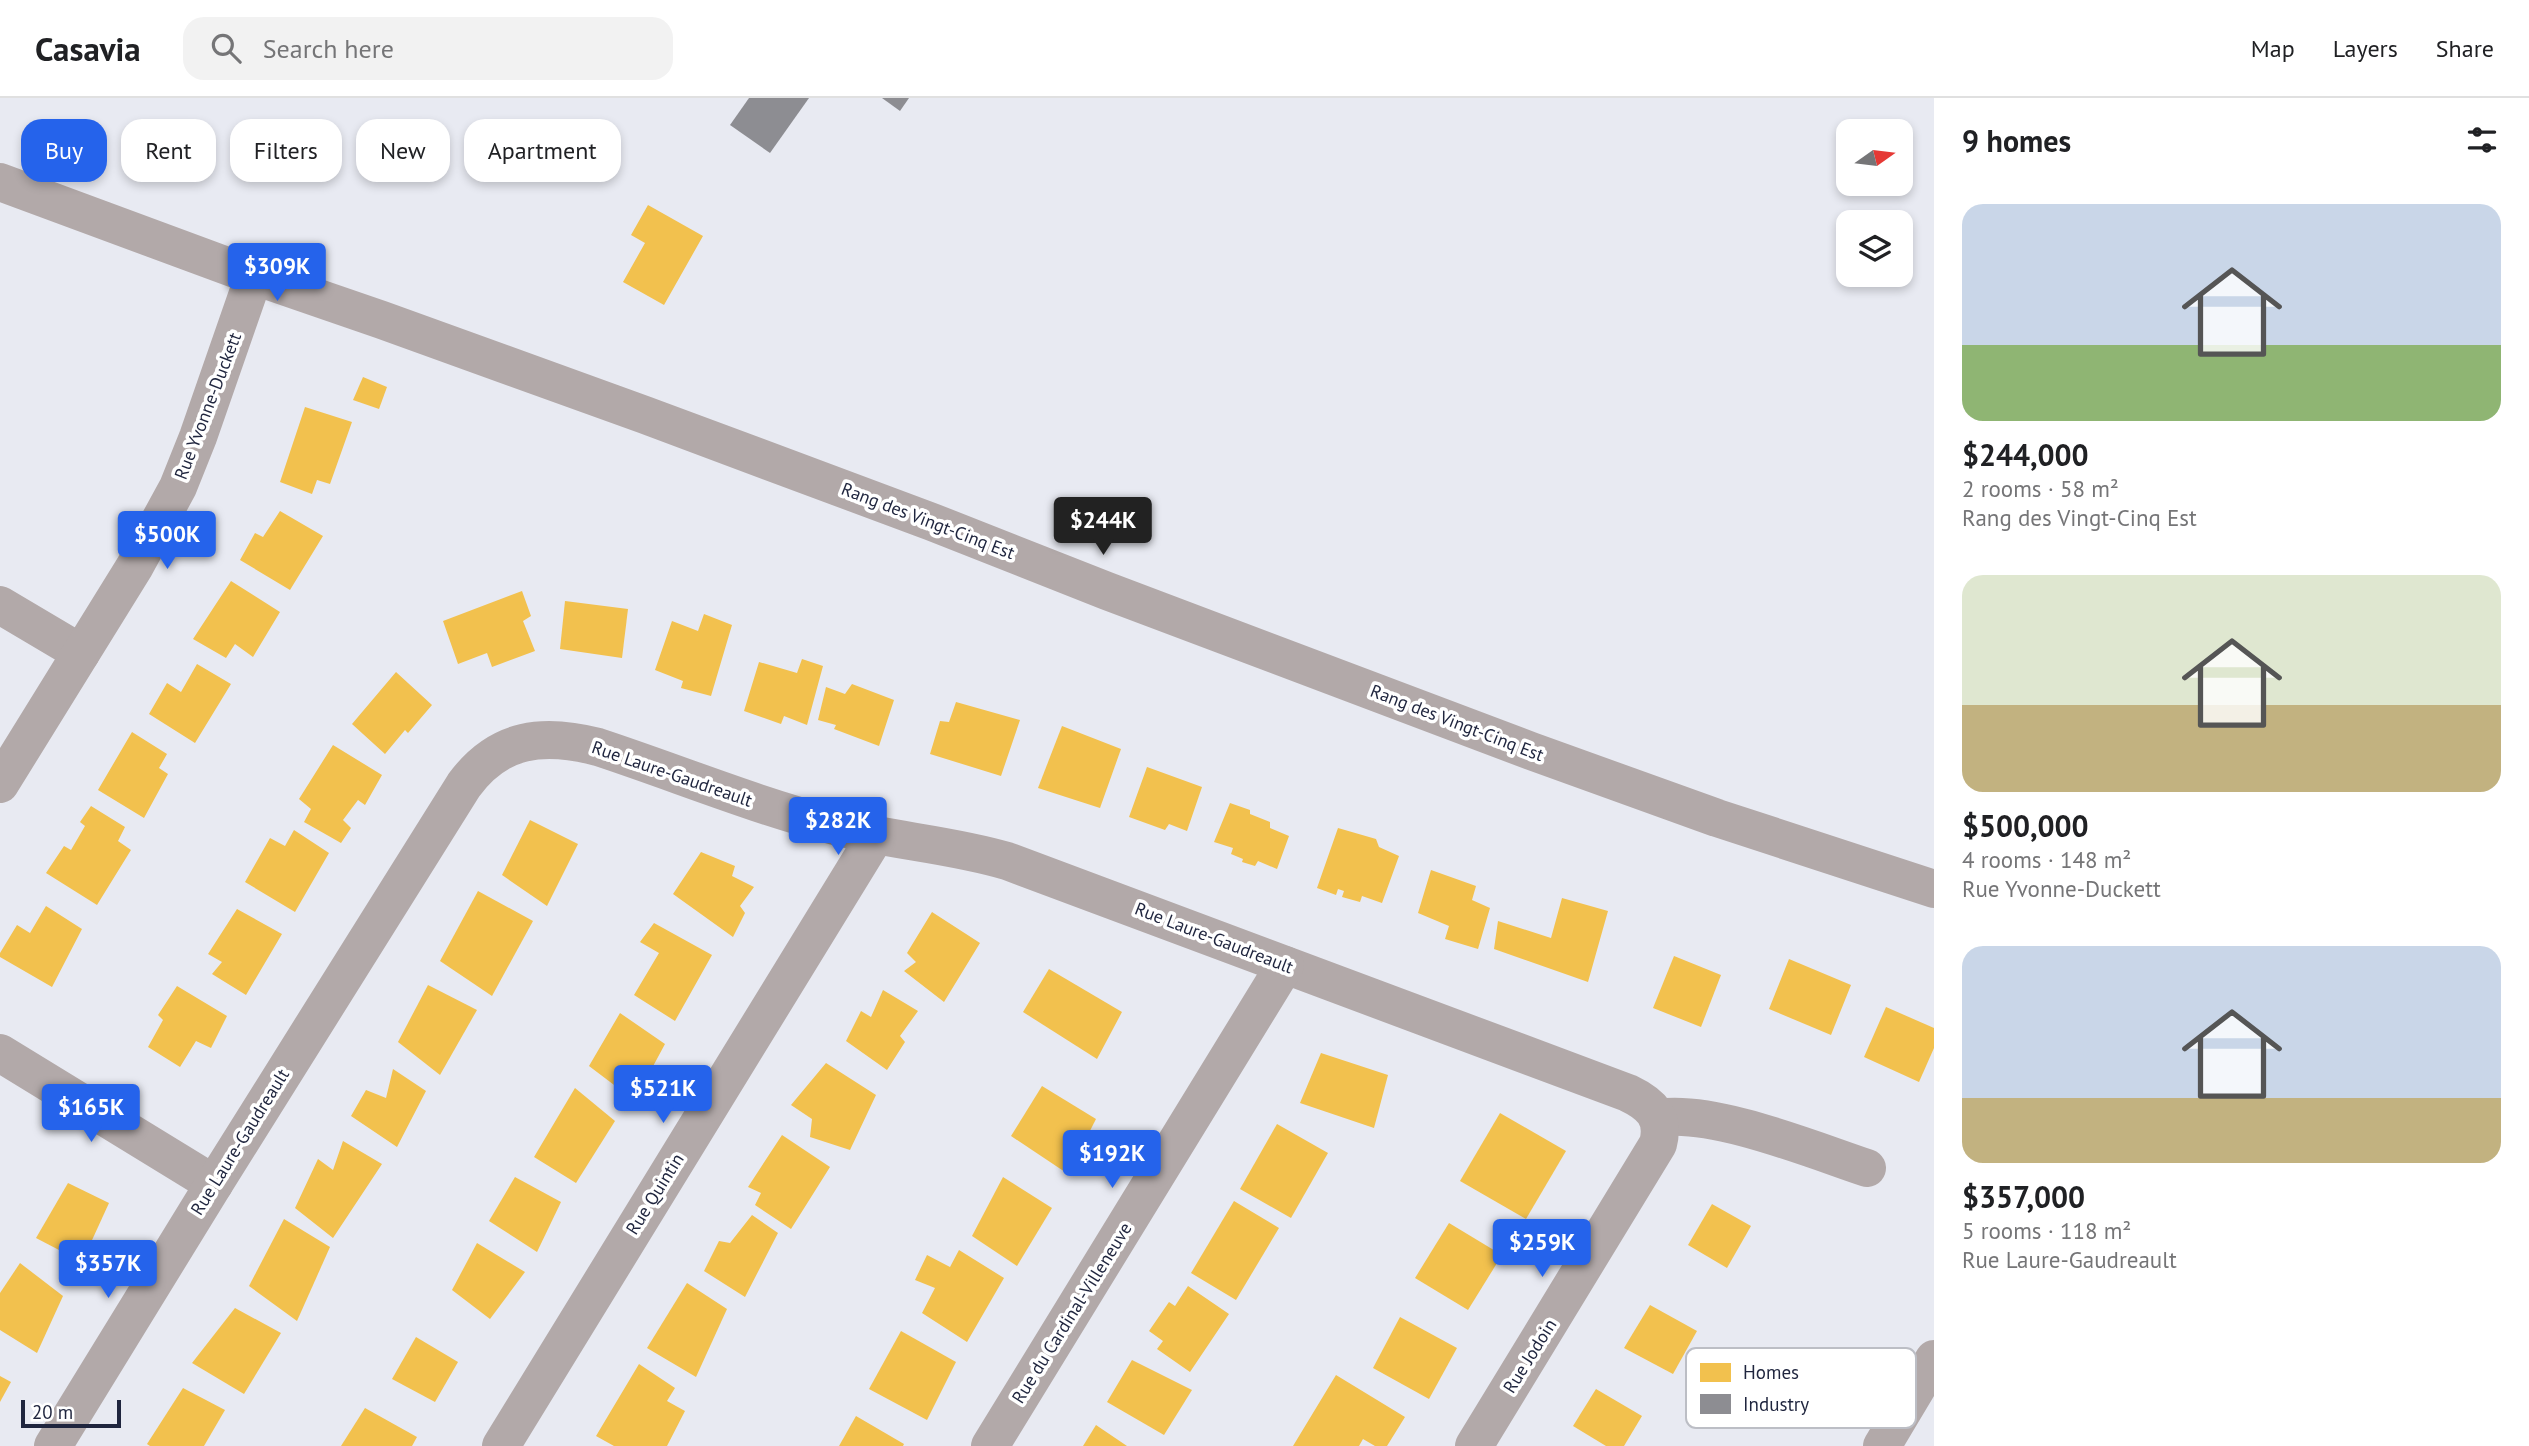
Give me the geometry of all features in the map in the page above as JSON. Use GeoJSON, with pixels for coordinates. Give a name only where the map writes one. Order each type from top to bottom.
{"type":"FeatureCollection","features":[{"type":"Feature","properties":{"kind":"street","name":"Rang des Vingt-Cinq Est"},"geometry":{"type":"LineString","coordinates":[[0,182],[880,502],[1531,751],[1717,818],[1934,889]]}},
{"type":"Feature","properties":{"kind":"street","name":"Rue Yvonne-Duckett"},"geometry":{"type":"LineString","coordinates":[[0,784],[141,557],[178,486],[198,437],[254,276]]}},
{"type":"Feature","properties":{"kind":"street"},"geometry":{"type":"LineString","coordinates":[[0,605],[81,653]]}},
{"type":"Feature","properties":{"kind":"street","name":"Rue Laure-Gaudreault"},"geometry":{"type":"LineString","coordinates":[[53,1446],[456,797],[472,774],[499,752],[532,740],[572,741],[616,753],[756,803],[839,827],[971,850],[1007,861],[1628,1093],[1648,1103],[1658,1118]]}},
{"type":"Feature","properties":{"kind":"street","name":"Rue Quintin"},"geometry":{"type":"LineString","coordinates":[[500,1446],[876,835]]}},
{"type":"Feature","properties":{"kind":"street","name":"Rue du Cardinal-Villeneuve"},"geometry":{"type":"LineString","coordinates":[[990,1446],[1285,965]]}},
{"type":"Feature","properties":{"kind":"street"},"geometry":{"type":"LineString","coordinates":[[0,1053],[214,1184]]}},
{"type":"Feature","properties":{"kind":"street"},"geometry":{"type":"LineString","coordinates":[[1658,1118],[1680,1116],[1712,1121],[1867,1168]]}},
{"type":"Feature","properties":{"kind":"street","name":"Rue Jodoin"},"geometry":{"type":"LineString","coordinates":[[1474,1446],[1654,1153],[1661,1135],[1658,1118]]}},
{"type":"Feature","properties":{"kind":"street"},"geometry":{"type":"LineString","coordinates":[[1916,1389],[1934,1359]]}},
{"type":"Feature","properties":{"kind":"street"},"geometry":{"type":"LineString","coordinates":[[1882,1446],[1893,1428]]}},
{"type":"Feature","properties":{"kind":"building: Homes"},"geometry":{"type":"Polygon","coordinates":[[[648,205],[703,236],[664,305],[623,282],[645,243],[631,235],[648,205]]]}},
{"type":"Feature","properties":{"kind":"building: Homes"},"geometry":{"type":"Polygon","coordinates":[[[363,377],[387,387],[379,409],[353,400],[363,377]]]}},
{"type":"Feature","properties":{"kind":"building: Homes"},"geometry":{"type":"Polygon","coordinates":[[[305,407],[352,422],[330,484],[317,480],[312,494],[280,482],[305,407]]]}},
{"type":"Feature","properties":{"kind":"building: Homes"},"geometry":{"type":"Polygon","coordinates":[[[280,511],[323,536],[290,590],[240,560],[255,533],[263,537],[280,511]]]}},
{"type":"Feature","properties":{"kind":"building: Homes"},"geometry":{"type":"Polygon","coordinates":[[[231,581],[280,612],[253,657],[235,644],[226,658],[193,639],[231,581]]]}},
{"type":"Feature","properties":{"kind":"building: Homes"},"geometry":{"type":"Polygon","coordinates":[[[522,591],[531,616],[523,621],[535,651],[492,667],[487,653],[458,664],[443,621],[522,591]]]}},
{"type":"Feature","properties":{"kind":"building: Homes"},"geometry":{"type":"Polygon","coordinates":[[[565,601],[628,609],[622,658],[560,649],[565,601]]]}},
{"type":"Feature","properties":{"kind":"building: Homes"},"geometry":{"type":"Polygon","coordinates":[[[704,614],[732,625],[711,696],[681,688],[683,681],[655,670],[672,621],[698,631],[704,614]]]}},
{"type":"Feature","properties":{"kind":"building: Homes"},"geometry":{"type":"Polygon","coordinates":[[[802,659],[823,666],[807,725],[784,716],[781,724],[744,711],[759,662],[797,673],[802,659]]]}},
{"type":"Feature","properties":{"kind":"building: Homes"},"geometry":{"type":"Polygon","coordinates":[[[197,664],[231,684],[195,743],[149,714],[167,683],[181,692],[197,664]]]}},
{"type":"Feature","properties":{"kind":"building: Homes"},"geometry":{"type":"Polygon","coordinates":[[[396,672],[432,705],[408,733],[405,730],[385,754],[352,724],[396,672]]]}},
{"type":"Feature","properties":{"kind":"building: Homes"},"geometry":{"type":"Polygon","coordinates":[[[852,684],[894,700],[879,746],[834,729],[836,725],[818,720],[826,687],[845,694],[852,684]]]}},
{"type":"Feature","properties":{"kind":"building: Homes"},"geometry":{"type":"Polygon","coordinates":[[[956,702],[1020,720],[1001,776],[930,754],[940,721],[949,722],[956,702]]]}},
{"type":"Feature","properties":{"kind":"building: Homes"},"geometry":{"type":"Polygon","coordinates":[[[1062,726],[1121,749],[1100,808],[1038,788],[1062,726]]]}},
{"type":"Feature","properties":{"kind":"building: Homes"},"geometry":{"type":"Polygon","coordinates":[[[132,732],[167,754],[159,768],[168,774],[144,818],[98,790],[132,732]]]}},
{"type":"Feature","properties":{"kind":"building: Homes"},"geometry":{"type":"Polygon","coordinates":[[[333,745],[382,775],[365,805],[358,800],[343,820],[351,828],[341,843],[304,822],[311,809],[299,799],[333,745]]]}},
{"type":"Feature","properties":{"kind":"building: Homes"},"geometry":{"type":"Polygon","coordinates":[[[1147,767],[1202,787],[1187,831],[1169,824],[1165,830],[1129,817],[1147,767]]]}},
{"type":"Feature","properties":{"kind":"building: Homes"},"geometry":{"type":"Polygon","coordinates":[[[1230,803],[1250,810],[1250,814],[1270,822],[1270,828],[1289,836],[1277,869],[1258,861],[1255,866],[1242,862],[1243,859],[1231,854],[1233,848],[1214,842],[1230,803]]]}},
{"type":"Feature","properties":{"kind":"building: Homes"},"geometry":{"type":"Polygon","coordinates":[[[91,806],[125,827],[118,841],[131,850],[97,905],[46,873],[64,846],[71,850],[85,826],[80,822],[91,806]]]}},
{"type":"Feature","properties":{"kind":"building: Homes"},"geometry":{"type":"Polygon","coordinates":[[[530,820],[578,844],[547,906],[502,875],[530,820]]]}},
{"type":"Feature","properties":{"kind":"building: Homes"},"geometry":{"type":"Polygon","coordinates":[[[1338,828],[1376,839],[1379,847],[1399,856],[1382,903],[1362,896],[1360,902],[1342,897],[1344,891],[1338,889],[1336,895],[1317,888],[1338,828]]]}},
{"type":"Feature","properties":{"kind":"building: Homes"},"geometry":{"type":"Polygon","coordinates":[[[294,830],[329,853],[295,912],[245,882],[270,838],[285,846],[294,830]]]}},
{"type":"Feature","properties":{"kind":"building: Homes"},"geometry":{"type":"Polygon","coordinates":[[[701,852],[735,866],[732,876],[754,887],[740,906],[745,913],[733,937],[673,894],[701,852]]]}},
{"type":"Feature","properties":{"kind":"building: Homes"},"geometry":{"type":"Polygon","coordinates":[[[1431,870],[1476,886],[1472,900],[1490,908],[1478,949],[1445,939],[1449,926],[1418,913],[1431,870]]]}},
{"type":"Feature","properties":{"kind":"building: Homes"},"geometry":{"type":"Polygon","coordinates":[[[478,891],[533,921],[492,996],[440,961],[478,891]]]}},
{"type":"Feature","properties":{"kind":"building: Homes"},"geometry":{"type":"Polygon","coordinates":[[[1562,898],[1608,911],[1588,982],[1494,949],[1498,921],[1551,938],[1562,898]]]}},
{"type":"Feature","properties":{"kind":"building: Homes"},"geometry":{"type":"Polygon","coordinates":[[[46,906],[82,929],[52,987],[0,957],[17,925],[30,933],[46,906]]]}},
{"type":"Feature","properties":{"kind":"building: Homes"},"geometry":{"type":"Polygon","coordinates":[[[237,909],[282,934],[246,995],[212,974],[222,962],[208,954],[237,909]]]}},
{"type":"Feature","properties":{"kind":"building: Homes"},"geometry":{"type":"Polygon","coordinates":[[[932,912],[980,943],[944,1002],[904,971],[916,962],[907,953],[932,912]]]}},
{"type":"Feature","properties":{"kind":"building: Homes"},"geometry":{"type":"Polygon","coordinates":[[[654,923],[712,955],[675,1021],[634,995],[659,953],[640,942],[654,923]]]}},
{"type":"Feature","properties":{"kind":"building: Homes"},"geometry":{"type":"Polygon","coordinates":[[[1674,956],[1721,975],[1701,1027],[1653,1008],[1674,956]]]}},
{"type":"Feature","properties":{"kind":"building: Homes"},"geometry":{"type":"Polygon","coordinates":[[[1789,959],[1851,985],[1831,1035],[1769,1009],[1789,959]]]}},
{"type":"Feature","properties":{"kind":"building: Homes"},"geometry":{"type":"Polygon","coordinates":[[[1049,969],[1122,1012],[1097,1059],[1023,1012],[1049,969]]]}},
{"type":"Feature","properties":{"kind":"building: Homes"},"geometry":{"type":"Polygon","coordinates":[[[428,985],[477,1010],[440,1075],[398,1042],[428,985]]]}},
{"type":"Feature","properties":{"kind":"building: Homes"},"geometry":{"type":"Polygon","coordinates":[[[177,986],[227,1016],[211,1048],[196,1041],[180,1067],[148,1047],[163,1020],[158,1015],[177,986]]]}},
{"type":"Feature","properties":{"kind":"building: Homes"},"geometry":{"type":"Polygon","coordinates":[[[883,990],[918,1011],[900,1036],[905,1042],[887,1070],[846,1041],[861,1011],[871,1017],[883,990]]]}},
{"type":"Feature","properties":{"kind":"building: Homes"},"geometry":{"type":"Polygon","coordinates":[[[1886,1007],[1934,1028],[1934,1048],[1919,1082],[1864,1057],[1886,1007]]]}},
{"type":"Feature","properties":{"kind":"building: Homes"},"geometry":{"type":"Polygon","coordinates":[[[620,1013],[665,1044],[644,1083],[633,1080],[626,1094],[589,1066],[620,1013]]]}},
{"type":"Feature","properties":{"kind":"building: Homes"},"geometry":{"type":"Polygon","coordinates":[[[1321,1053],[1388,1075],[1374,1128],[1300,1103],[1321,1053]]]}},
{"type":"Feature","properties":{"kind":"building: Homes"},"geometry":{"type":"Polygon","coordinates":[[[826,1063],[876,1095],[850,1150],[810,1137],[812,1119],[791,1105],[826,1063]]]}},
{"type":"Feature","properties":{"kind":"building: Homes"},"geometry":{"type":"Polygon","coordinates":[[[393,1069],[426,1091],[397,1147],[351,1116],[366,1090],[386,1098],[393,1069]]]}},
{"type":"Feature","properties":{"kind":"building: Homes"},"geometry":{"type":"Polygon","coordinates":[[[1042,1086],[1096,1119],[1068,1174],[1011,1136],[1042,1086]]]}},
{"type":"Feature","properties":{"kind":"building: Homes"},"geometry":{"type":"Polygon","coordinates":[[[575,1088],[615,1121],[576,1183],[534,1157],[575,1088]]]}},
{"type":"Feature","properties":{"kind":"building: Homes"},"geometry":{"type":"Polygon","coordinates":[[[1500,1113],[1566,1151],[1526,1219],[1460,1181],[1500,1113]]]}},
{"type":"Feature","properties":{"kind":"building: Homes"},"geometry":{"type":"Polygon","coordinates":[[[1277,1124],[1328,1153],[1291,1218],[1240,1189],[1277,1124]]]}},
{"type":"Feature","properties":{"kind":"building: Homes"},"geometry":{"type":"Polygon","coordinates":[[[782,1135],[830,1167],[791,1229],[755,1205],[761,1193],[748,1187],[782,1135]]]}},
{"type":"Feature","properties":{"kind":"building: Homes"},"geometry":{"type":"Polygon","coordinates":[[[343,1141],[382,1164],[333,1238],[295,1208],[318,1159],[333,1170],[343,1141]]]}},
{"type":"Feature","properties":{"kind":"building: Homes"},"geometry":{"type":"Polygon","coordinates":[[[515,1177],[561,1202],[537,1252],[489,1221],[515,1177]]]}},
{"type":"Feature","properties":{"kind":"building: Homes"},"geometry":{"type":"Polygon","coordinates":[[[1003,1177],[1052,1208],[1017,1266],[972,1236],[1003,1177]]]}},
{"type":"Feature","properties":{"kind":"building: Homes"},"geometry":{"type":"Polygon","coordinates":[[[68,1183],[109,1203],[82,1262],[36,1238],[68,1183]]]}},
{"type":"Feature","properties":{"kind":"building: Homes"},"geometry":{"type":"Polygon","coordinates":[[[1234,1201],[1279,1228],[1236,1300],[1191,1273],[1234,1201]]]}},
{"type":"Feature","properties":{"kind":"building: Homes"},"geometry":{"type":"Polygon","coordinates":[[[1712,1204],[1751,1226],[1727,1268],[1688,1245],[1712,1204]]]}},
{"type":"Feature","properties":{"kind":"building: Homes"},"geometry":{"type":"Polygon","coordinates":[[[752,1215],[778,1233],[745,1297],[704,1271],[719,1241],[730,1243],[752,1215]]]}},
{"type":"Feature","properties":{"kind":"building: Homes"},"geometry":{"type":"Polygon","coordinates":[[[284,1219],[330,1247],[297,1321],[249,1286],[284,1219]]]}},
{"type":"Feature","properties":{"kind":"building: Homes"},"geometry":{"type":"Polygon","coordinates":[[[1449,1223],[1502,1255],[1468,1310],[1415,1278],[1449,1223]]]}},
{"type":"Feature","properties":{"kind":"building: Homes"},"geometry":{"type":"Polygon","coordinates":[[[477,1243],[525,1272],[490,1319],[452,1290],[477,1243]]]}},
{"type":"Feature","properties":{"kind":"building: Homes"},"geometry":{"type":"Polygon","coordinates":[[[959,1250],[1004,1278],[967,1342],[922,1313],[935,1288],[915,1280],[927,1255],[950,1267],[959,1250]]]}},
{"type":"Feature","properties":{"kind":"building: Homes"},"geometry":{"type":"Polygon","coordinates":[[[20,1263],[63,1296],[37,1353],[0,1330],[0,1293],[20,1263]]]}},
{"type":"Feature","properties":{"kind":"building: Homes"},"geometry":{"type":"Polygon","coordinates":[[[687,1283],[727,1309],[696,1377],[647,1348],[687,1283]]]}},
{"type":"Feature","properties":{"kind":"building: Homes"},"geometry":{"type":"Polygon","coordinates":[[[1188,1286],[1229,1314],[1190,1372],[1157,1349],[1163,1341],[1149,1331],[1169,1302],[1175,1306],[1188,1286]]]}},
{"type":"Feature","properties":{"kind":"building: Homes"},"geometry":{"type":"Polygon","coordinates":[[[1650,1305],[1697,1331],[1673,1374],[1624,1348],[1650,1305]]]}},
{"type":"Feature","properties":{"kind":"building: Homes"},"geometry":{"type":"Polygon","coordinates":[[[235,1308],[281,1333],[244,1394],[192,1363],[235,1308]]]}},
{"type":"Feature","properties":{"kind":"building: Homes"},"geometry":{"type":"Polygon","coordinates":[[[1400,1317],[1457,1348],[1429,1399],[1373,1368],[1400,1317]]]}},
{"type":"Feature","properties":{"kind":"building: Homes"},"geometry":{"type":"Polygon","coordinates":[[[901,1331],[956,1362],[927,1420],[869,1389],[901,1331]]]}},
{"type":"Feature","properties":{"kind":"building: Homes"},"geometry":{"type":"Polygon","coordinates":[[[416,1337],[458,1362],[435,1402],[392,1379],[416,1337]]]}},
{"type":"Feature","properties":{"kind":"building: Homes"},"geometry":{"type":"Polygon","coordinates":[[[1132,1360],[1192,1390],[1164,1435],[1107,1402],[1132,1360]]]}},
{"type":"Feature","properties":{"kind":"building: Homes"},"geometry":{"type":"Polygon","coordinates":[[[639,1364],[675,1388],[667,1401],[685,1411],[667,1446],[614,1446],[596,1436],[639,1364]]]}},
{"type":"Feature","properties":{"kind":"building: Homes"},"geometry":{"type":"Polygon","coordinates":[[[1336,1375],[1405,1417],[1387,1446],[1375,1446],[1363,1439],[1359,1446],[1293,1446],[1336,1375]]]}},
{"type":"Feature","properties":{"kind":"building: Homes"},"geometry":{"type":"Polygon","coordinates":[[[0,1376],[11,1382],[0,1402],[0,1376]]]}},
{"type":"Feature","properties":{"kind":"building: Homes"},"geometry":{"type":"Polygon","coordinates":[[[183,1388],[225,1410],[204,1446],[150,1446],[147,1444],[183,1388]]]}},
{"type":"Feature","properties":{"kind":"building: Homes"},"geometry":{"type":"Polygon","coordinates":[[[1596,1389],[1642,1416],[1624,1446],[1606,1446],[1573,1426],[1596,1389]]]}},
{"type":"Feature","properties":{"kind":"building: Homes"},"geometry":{"type":"Polygon","coordinates":[[[365,1408],[417,1437],[412,1446],[341,1446],[365,1408]]]}},
{"type":"Feature","properties":{"kind":"building: Homes"},"geometry":{"type":"Polygon","coordinates":[[[856,1416],[904,1444],[903,1446],[839,1446],[856,1416]]]}},
{"type":"Feature","properties":{"kind":"building: Homes"},"geometry":{"type":"Polygon","coordinates":[[[1096,1425],[1127,1446],[1083,1446],[1096,1425]]]}},
{"type":"Feature","properties":{"kind":"building: Industry"},"geometry":{"type":"Polygon","coordinates":[[[749,98],[809,98],[770,153],[730,125],[749,98]]]}},
{"type":"Feature","properties":{"kind":"building: Industry"},"geometry":{"type":"Polygon","coordinates":[[[882,98],[909,98],[900,111],[882,98]]]}}]}
